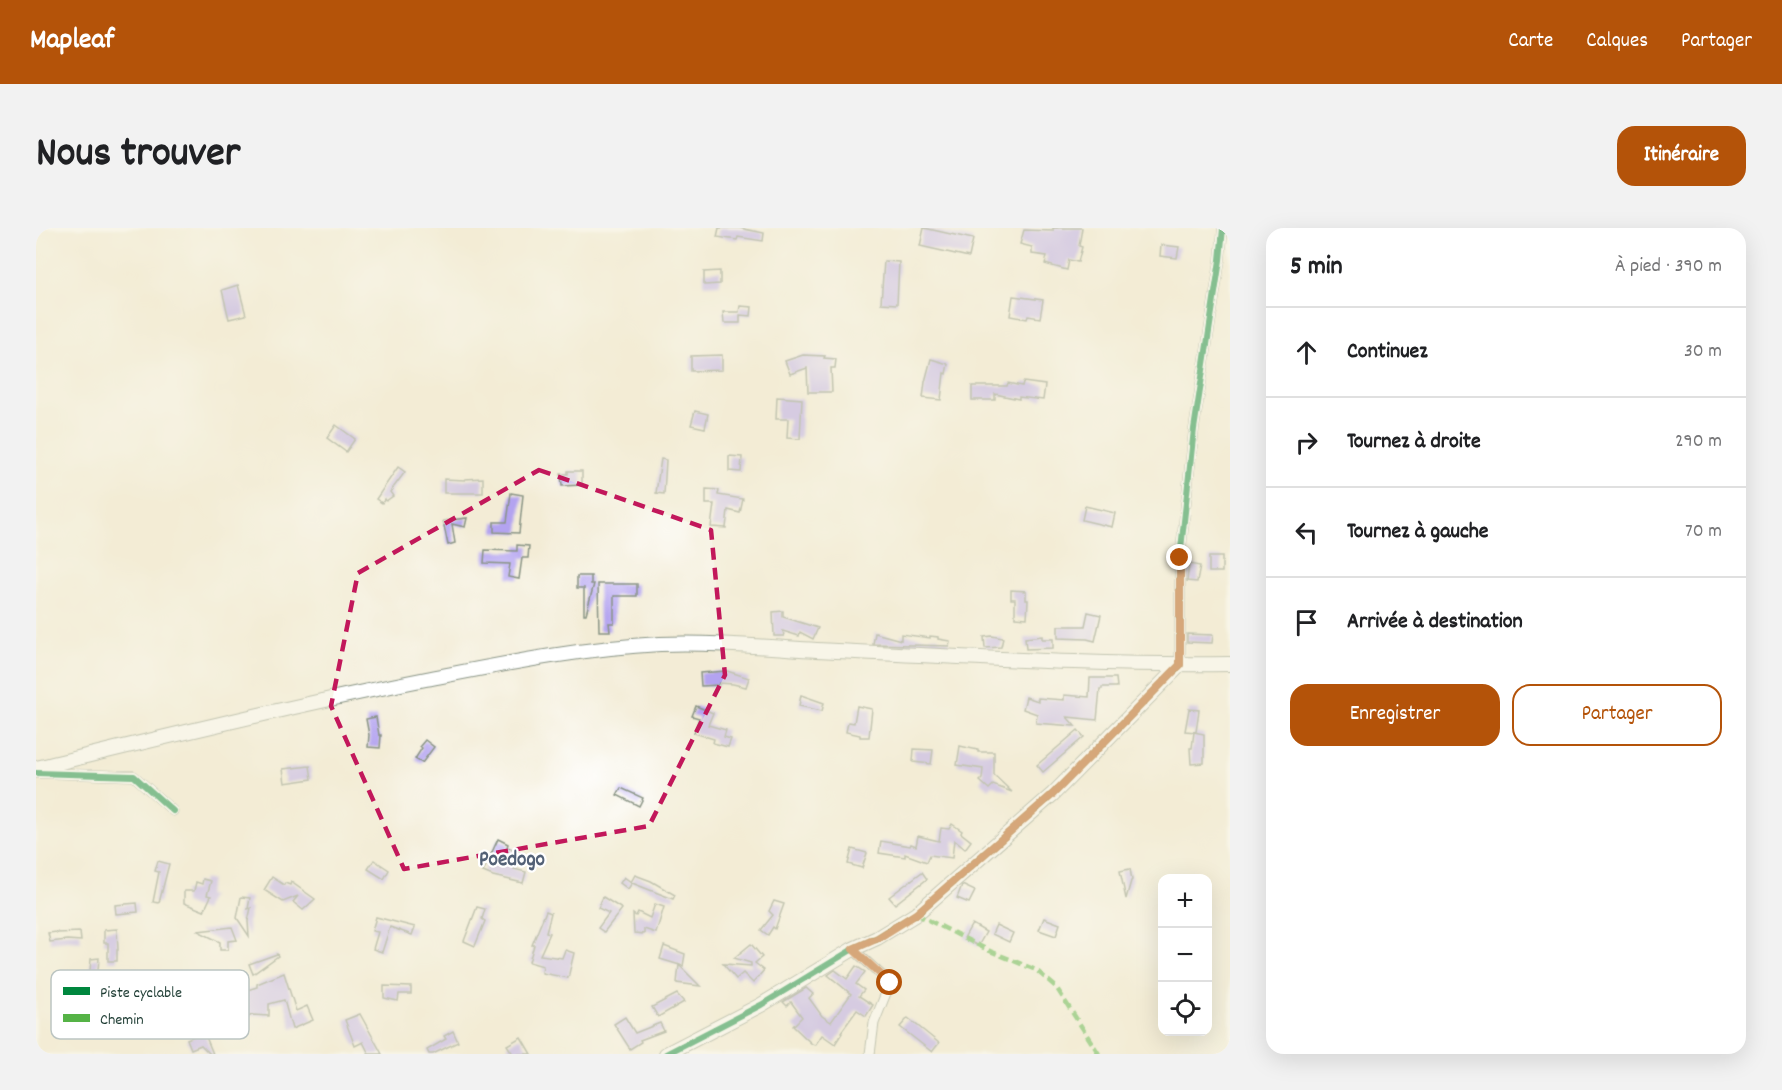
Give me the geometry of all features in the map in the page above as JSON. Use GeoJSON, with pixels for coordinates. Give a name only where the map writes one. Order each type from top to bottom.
{"type":"FeatureCollection","features":[{"type":"Feature","properties":{"kind":"main road"},"geometry":{"type":"LineString","coordinates":[[36,768],[339,696],[524,660],[608,647],[664,644],[720,645],[1022,660],[1180,665],[1230,664]]}},
{"type":"Feature","properties":{"kind":"main road"},"geometry":{"type":"LineString","coordinates":[[666,1054],[761,1005],[916,914],[1053,794],[1180,665]]}},
{"type":"Feature","properties":{"kind":"street"},"geometry":{"type":"LineString","coordinates":[[1180,665],[1180,558],[1194,429],[1223,228]]}},
{"type":"Feature","properties":{"kind":"street"},"geometry":{"type":"LineString","coordinates":[[36,773],[134,776],[173,811]]}},
{"type":"Feature","properties":{"kind":"street"},"geometry":{"type":"LineString","coordinates":[[853,949],[890,983],[874,1023],[870,1054]]}},
{"type":"Feature","properties":{"kind":"highlighted area"},"geometry":{"type":"Polygon","coordinates":[[[539,470],[711,530],[725,675],[649,826],[404,869],[331,706],[358,573],[539,470]]]}},
{"type":"Feature","properties":{"kind":"building"},"geometry":{"type":"Polygon","coordinates":[[[719,228],[739,228],[764,233],[763,241],[738,237],[737,240],[717,237],[719,228]]]}},
{"type":"Feature","properties":{"kind":"building"},"geometry":{"type":"Polygon","coordinates":[[[924,228],[973,239],[969,257],[920,246],[924,228]]]}},
{"type":"Feature","properties":{"kind":"building"},"geometry":{"type":"Polygon","coordinates":[[[1053,228],[1082,228],[1079,246],[1082,247],[1078,262],[1069,260],[1067,270],[1045,264],[1047,256],[1032,254],[1032,247],[1020,244],[1024,230],[1053,231],[1053,228]]]}},
{"type":"Feature","properties":{"kind":"building"},"geometry":{"type":"Polygon","coordinates":[[[1161,245],[1179,247],[1177,258],[1160,256],[1161,245]]]}},
{"type":"Feature","properties":{"kind":"building"},"geometry":{"type":"Polygon","coordinates":[[[884,261],[899,262],[897,304],[881,303],[884,261]]]}},
{"type":"Feature","properties":{"kind":"building"},"geometry":{"type":"Polygon","coordinates":[[[720,271],[720,284],[704,285],[704,272],[720,271]]]}},
{"type":"Feature","properties":{"kind":"building"},"geometry":{"type":"Polygon","coordinates":[[[238,285],[246,315],[229,319],[222,290],[238,285]]]}},
{"type":"Feature","properties":{"kind":"building"},"geometry":{"type":"Polygon","coordinates":[[[1013,296],[1043,300],[1040,318],[1028,316],[1027,319],[1010,316],[1013,296]]]}},
{"type":"Feature","properties":{"kind":"building"},"geometry":{"type":"Polygon","coordinates":[[[740,306],[752,307],[751,316],[740,315],[740,323],[724,323],[723,312],[739,312],[740,306]]]}},
{"type":"Feature","properties":{"kind":"building"},"geometry":{"type":"Polygon","coordinates":[[[722,355],[722,370],[691,371],[691,356],[722,355]]]}},
{"type":"Feature","properties":{"kind":"building"},"geometry":{"type":"Polygon","coordinates":[[[803,355],[836,359],[835,368],[831,368],[832,392],[808,392],[807,368],[790,374],[785,361],[803,355]]]}},
{"type":"Feature","properties":{"kind":"building"},"geometry":{"type":"Polygon","coordinates":[[[931,359],[948,364],[946,374],[944,373],[941,400],[923,398],[931,359]]]}},
{"type":"Feature","properties":{"kind":"building"},"geometry":{"type":"Polygon","coordinates":[[[1023,382],[1045,385],[1043,400],[1019,397],[1019,399],[995,394],[995,400],[972,400],[972,386],[1007,386],[1008,383],[1022,386],[1023,382]]]}},
{"type":"Feature","properties":{"kind":"building"},"geometry":{"type":"Polygon","coordinates":[[[777,397],[802,399],[800,439],[787,438],[788,419],[776,419],[777,397]]]}},
{"type":"Feature","properties":{"kind":"building"},"geometry":{"type":"Polygon","coordinates":[[[695,411],[708,414],[705,428],[691,425],[695,411]]]}},
{"type":"Feature","properties":{"kind":"building"},"geometry":{"type":"Polygon","coordinates":[[[336,425],[355,439],[346,452],[327,438],[336,425]]]}},
{"type":"Feature","properties":{"kind":"building"},"geometry":{"type":"Polygon","coordinates":[[[729,456],[742,457],[741,472],[729,471],[729,456]]]}},
{"type":"Feature","properties":{"kind":"building"},"geometry":{"type":"Polygon","coordinates":[[[661,459],[666,460],[664,494],[656,493],[661,459]]]}},
{"type":"Feature","properties":{"kind":"building"},"geometry":{"type":"Polygon","coordinates":[[[398,467],[405,472],[390,492],[393,496],[382,503],[376,499],[398,467]]]}},
{"type":"Feature","properties":{"kind":"building"},"geometry":{"type":"Polygon","coordinates":[[[568,471],[582,471],[582,485],[562,486],[561,474],[568,474],[568,471]]]}},
{"type":"Feature","properties":{"kind":"building"},"geometry":{"type":"Polygon","coordinates":[[[483,478],[483,493],[444,493],[444,479],[483,478]]]}},
{"type":"Feature","properties":{"kind":"building"},"geometry":{"type":"Polygon","coordinates":[[[706,489],[719,490],[718,495],[743,499],[740,513],[728,510],[726,528],[711,527],[714,504],[706,504],[706,489]]]}},
{"type":"Feature","properties":{"kind":"building"},"geometry":{"type":"Polygon","coordinates":[[[511,493],[523,495],[519,533],[494,532],[494,522],[507,522],[511,493]]]}},
{"type":"Feature","properties":{"kind":"building"},"geometry":{"type":"Polygon","coordinates":[[[1085,506],[1115,513],[1112,527],[1082,520],[1085,506]]]}},
{"type":"Feature","properties":{"kind":"building"},"geometry":{"type":"Polygon","coordinates":[[[467,518],[465,527],[452,524],[455,543],[448,545],[443,521],[467,518]]]}},
{"type":"Feature","properties":{"kind":"building"},"geometry":{"type":"Polygon","coordinates":[[[517,545],[529,546],[528,558],[522,558],[519,579],[508,577],[510,564],[484,563],[485,550],[517,551],[517,545]]]}},
{"type":"Feature","properties":{"kind":"building"},"geometry":{"type":"Polygon","coordinates":[[[1209,557],[1222,557],[1222,572],[1209,572],[1209,557]]]}},
{"type":"Feature","properties":{"kind":"building"},"geometry":{"type":"Polygon","coordinates":[[[1189,564],[1200,566],[1197,582],[1187,581],[1189,564]]]}},
{"type":"Feature","properties":{"kind":"building"},"geometry":{"type":"Polygon","coordinates":[[[577,576],[591,576],[591,584],[594,584],[586,614],[584,614],[584,588],[577,588],[577,576]]]}},
{"type":"Feature","properties":{"kind":"building"},"geometry":{"type":"Polygon","coordinates":[[[598,584],[637,584],[637,596],[614,596],[614,623],[609,623],[610,631],[599,631],[598,584]]]}},
{"type":"Feature","properties":{"kind":"building"},"geometry":{"type":"Polygon","coordinates":[[[1011,590],[1026,591],[1027,618],[1015,617],[1015,599],[1011,599],[1011,590]]]}},
{"type":"Feature","properties":{"kind":"building"},"geometry":{"type":"Polygon","coordinates":[[[783,611],[783,617],[818,628],[813,639],[800,632],[799,636],[783,631],[784,636],[774,636],[773,612],[783,611]]]}},
{"type":"Feature","properties":{"kind":"building"},"geometry":{"type":"Polygon","coordinates":[[[1088,612],[1101,615],[1095,641],[1058,638],[1058,626],[1085,626],[1088,612]]]}},
{"type":"Feature","properties":{"kind":"building"},"geometry":{"type":"Polygon","coordinates":[[[875,633],[901,640],[901,634],[938,637],[938,639],[950,641],[949,646],[873,644],[875,633]]]}},
{"type":"Feature","properties":{"kind":"building"},"geometry":{"type":"Polygon","coordinates":[[[1187,634],[1213,635],[1212,643],[1187,642],[1187,634]]]}},
{"type":"Feature","properties":{"kind":"building"},"geometry":{"type":"Polygon","coordinates":[[[1042,636],[1042,639],[1053,639],[1053,648],[1026,649],[1025,638],[1042,636]]]}},
{"type":"Feature","properties":{"kind":"building"},"geometry":{"type":"Polygon","coordinates":[[[984,637],[1003,638],[1001,647],[985,648],[984,637]]]}},
{"type":"Feature","properties":{"kind":"building"},"geometry":{"type":"Polygon","coordinates":[[[727,671],[749,678],[746,687],[719,683],[719,685],[701,686],[700,673],[727,671]]]}},
{"type":"Feature","properties":{"kind":"building"},"geometry":{"type":"Polygon","coordinates":[[[1090,678],[1116,678],[1117,687],[1100,689],[1097,720],[1067,717],[1075,726],[1036,723],[1037,714],[1023,709],[1026,697],[1038,701],[1038,698],[1064,700],[1064,695],[1089,697],[1090,678]]]}},
{"type":"Feature","properties":{"kind":"building"},"geometry":{"type":"Polygon","coordinates":[[[801,695],[824,703],[822,711],[799,706],[801,695]]]}},
{"type":"Feature","properties":{"kind":"building"},"geometry":{"type":"Polygon","coordinates":[[[696,706],[713,713],[708,725],[726,730],[724,737],[731,739],[728,747],[713,743],[714,739],[694,733],[699,718],[692,716],[696,706]]]}},
{"type":"Feature","properties":{"kind":"building"},"geometry":{"type":"Polygon","coordinates":[[[857,706],[872,709],[869,737],[860,737],[860,735],[846,732],[848,722],[854,723],[857,706]]]}},
{"type":"Feature","properties":{"kind":"building"},"geometry":{"type":"Polygon","coordinates":[[[1189,709],[1199,710],[1196,732],[1185,731],[1189,709]]]}},
{"type":"Feature","properties":{"kind":"building"},"geometry":{"type":"Polygon","coordinates":[[[376,717],[379,735],[381,735],[380,748],[368,747],[369,735],[366,719],[376,717]]]}},
{"type":"Feature","properties":{"kind":"building"},"geometry":{"type":"Polygon","coordinates":[[[1078,730],[1084,737],[1043,772],[1037,765],[1078,730]]]}},
{"type":"Feature","properties":{"kind":"building"},"geometry":{"type":"Polygon","coordinates":[[[1194,732],[1204,734],[1204,763],[1191,764],[1190,748],[1192,748],[1194,732]]]}},
{"type":"Feature","properties":{"kind":"building"},"geometry":{"type":"Polygon","coordinates":[[[425,740],[434,747],[422,763],[415,759],[425,740]]]}},
{"type":"Feature","properties":{"kind":"building"},"geometry":{"type":"Polygon","coordinates":[[[960,746],[978,750],[978,752],[994,752],[994,775],[1012,792],[993,785],[989,789],[980,781],[983,769],[957,765],[960,746]]]}},
{"type":"Feature","properties":{"kind":"building"},"geometry":{"type":"Polygon","coordinates":[[[914,749],[933,750],[931,764],[913,762],[914,749]]]}},
{"type":"Feature","properties":{"kind":"building"},"geometry":{"type":"Polygon","coordinates":[[[310,766],[312,779],[285,783],[283,769],[310,766]]]}},
{"type":"Feature","properties":{"kind":"building"},"geometry":{"type":"Polygon","coordinates":[[[621,788],[643,798],[639,806],[617,795],[621,788]]]}},
{"type":"Feature","properties":{"kind":"building"},"geometry":{"type":"Polygon","coordinates":[[[952,824],[971,841],[965,849],[954,840],[952,858],[930,855],[927,862],[905,854],[905,857],[879,853],[881,841],[916,846],[918,836],[939,841],[941,828],[949,829],[952,824]]]}},
{"type":"Feature","properties":{"kind":"building"},"geometry":{"type":"Polygon","coordinates":[[[498,839],[508,844],[507,847],[520,853],[514,869],[526,872],[523,883],[483,872],[498,839]]]}},
{"type":"Feature","properties":{"kind":"building"},"geometry":{"type":"Polygon","coordinates":[[[852,849],[867,853],[862,868],[848,864],[852,849]]]}},
{"type":"Feature","properties":{"kind":"building"},"geometry":{"type":"Polygon","coordinates":[[[374,860],[389,870],[384,879],[368,869],[374,860]]]}},
{"type":"Feature","properties":{"kind":"building"},"geometry":{"type":"Polygon","coordinates":[[[158,861],[169,864],[159,903],[153,902],[159,872],[155,871],[158,861]]]}},
{"type":"Feature","properties":{"kind":"building"},"geometry":{"type":"Polygon","coordinates":[[[1130,869],[1132,880],[1126,899],[1120,871],[1130,869]]]}},
{"type":"Feature","properties":{"kind":"building"},"geometry":{"type":"Polygon","coordinates":[[[922,872],[927,879],[895,904],[889,897],[922,872]]]}},
{"type":"Feature","properties":{"kind":"building"},"geometry":{"type":"Polygon","coordinates":[[[635,875],[675,895],[673,899],[632,883],[628,889],[620,883],[624,877],[631,882],[635,875]]]}},
{"type":"Feature","properties":{"kind":"building"},"geometry":{"type":"Polygon","coordinates":[[[272,877],[284,885],[285,883],[290,885],[291,882],[315,899],[303,910],[293,902],[298,896],[283,902],[264,890],[272,877]]]}},
{"type":"Feature","properties":{"kind":"building"},"geometry":{"type":"Polygon","coordinates":[[[203,879],[211,881],[207,895],[211,896],[204,911],[184,903],[184,891],[194,891],[196,882],[202,884],[203,879]]]}},
{"type":"Feature","properties":{"kind":"building"},"geometry":{"type":"Polygon","coordinates":[[[962,885],[975,891],[969,903],[957,898],[962,885]]]}},
{"type":"Feature","properties":{"kind":"building"},"geometry":{"type":"Polygon","coordinates":[[[241,897],[250,898],[249,936],[237,918],[241,897]]]}},
{"type":"Feature","properties":{"kind":"building"},"geometry":{"type":"Polygon","coordinates":[[[603,897],[622,909],[604,932],[598,928],[609,913],[598,908],[603,897]]]}},
{"type":"Feature","properties":{"kind":"building"},"geometry":{"type":"Polygon","coordinates":[[[774,901],[784,904],[775,929],[773,927],[768,935],[761,930],[773,915],[769,911],[774,901]]]}},
{"type":"Feature","properties":{"kind":"building"},"geometry":{"type":"Polygon","coordinates":[[[137,903],[138,912],[116,914],[115,905],[137,903]]]}},
{"type":"Feature","properties":{"kind":"building"},"geometry":{"type":"Polygon","coordinates":[[[655,904],[664,907],[656,933],[644,929],[644,934],[634,933],[633,914],[636,916],[638,912],[650,918],[655,904]]]}},
{"type":"Feature","properties":{"kind":"building"},"geometry":{"type":"Polygon","coordinates":[[[477,907],[485,909],[482,919],[485,921],[475,946],[464,941],[477,907]]]}},
{"type":"Feature","properties":{"kind":"building"},"geometry":{"type":"Polygon","coordinates":[[[546,911],[551,913],[546,932],[550,933],[540,955],[562,958],[565,950],[574,953],[568,978],[542,973],[543,966],[529,962],[534,945],[532,945],[546,911]]]}},
{"type":"Feature","properties":{"kind":"building"},"geometry":{"type":"Polygon","coordinates":[[[376,917],[415,927],[412,935],[390,927],[382,952],[373,949],[378,932],[372,931],[376,917]]]}},
{"type":"Feature","properties":{"kind":"building"},"geometry":{"type":"Polygon","coordinates":[[[1044,918],[1060,924],[1056,936],[1039,930],[1044,918]]]}},
{"type":"Feature","properties":{"kind":"building"},"geometry":{"type":"Polygon","coordinates":[[[972,924],[986,932],[978,946],[964,938],[972,924]]]}},
{"type":"Feature","properties":{"kind":"building"},"geometry":{"type":"Polygon","coordinates":[[[996,925],[1013,933],[1009,942],[992,934],[996,925]]]}},
{"type":"Feature","properties":{"kind":"building"},"geometry":{"type":"Polygon","coordinates":[[[232,927],[237,940],[228,941],[228,950],[220,950],[220,942],[198,931],[232,927]]]}},
{"type":"Feature","properties":{"kind":"building"},"geometry":{"type":"Polygon","coordinates":[[[117,929],[117,961],[108,961],[108,943],[104,943],[104,930],[117,929]]]}},
{"type":"Feature","properties":{"kind":"building"},"geometry":{"type":"Polygon","coordinates":[[[80,932],[81,941],[50,942],[48,933],[80,932]]]}},
{"type":"Feature","properties":{"kind":"building"},"geometry":{"type":"Polygon","coordinates":[[[751,944],[762,957],[755,963],[764,970],[753,983],[743,973],[736,979],[723,964],[751,966],[751,963],[734,958],[751,944]]]}},
{"type":"Feature","properties":{"kind":"building"},"geometry":{"type":"Polygon","coordinates":[[[664,946],[685,954],[683,966],[660,959],[664,946]]]}},
{"type":"Feature","properties":{"kind":"building"},"geometry":{"type":"Polygon","coordinates":[[[277,954],[278,956],[253,974],[249,964],[277,954]]]}},
{"type":"Feature","properties":{"kind":"building"},"geometry":{"type":"Polygon","coordinates":[[[99,958],[98,970],[90,970],[91,959],[99,958]]]}},
{"type":"Feature","properties":{"kind":"building"},"geometry":{"type":"Polygon","coordinates":[[[679,965],[700,986],[677,983],[679,965]]]}},
{"type":"Feature","properties":{"kind":"building"},"geometry":{"type":"Polygon","coordinates":[[[856,966],[865,972],[856,984],[864,990],[859,996],[873,1005],[866,1016],[857,1010],[835,1044],[822,1035],[815,1045],[812,1044],[793,1026],[802,1017],[791,1002],[787,1006],[783,1002],[806,988],[813,994],[809,998],[822,1016],[831,1022],[851,994],[828,975],[835,970],[847,979],[856,966]]]}},
{"type":"Feature","properties":{"kind":"building"},"geometry":{"type":"Polygon","coordinates":[[[284,973],[296,1011],[307,1006],[313,1020],[292,1029],[284,1000],[269,1004],[269,1016],[249,1016],[249,990],[257,987],[257,984],[284,973]]]}},
{"type":"Feature","properties":{"kind":"building"},"geometry":{"type":"Polygon","coordinates":[[[384,986],[411,987],[411,994],[399,994],[398,1001],[384,998],[384,986]]]}},
{"type":"Feature","properties":{"kind":"building"},"geometry":{"type":"Polygon","coordinates":[[[677,994],[684,1002],[658,1017],[652,1007],[677,994]]]}},
{"type":"Feature","properties":{"kind":"building"},"geometry":{"type":"Polygon","coordinates":[[[360,1014],[382,1054],[369,1054],[363,1042],[355,1046],[345,1020],[360,1014]]]}},
{"type":"Feature","properties":{"kind":"building"},"geometry":{"type":"Polygon","coordinates":[[[625,1017],[635,1033],[660,1023],[664,1031],[640,1040],[641,1042],[630,1049],[614,1024],[625,1017]]]}},
{"type":"Feature","properties":{"kind":"building"},"geometry":{"type":"Polygon","coordinates":[[[908,1018],[939,1043],[932,1052],[900,1027],[908,1018]]]}},
{"type":"Feature","properties":{"kind":"building"},"geometry":{"type":"Polygon","coordinates":[[[453,1031],[458,1042],[429,1054],[427,1050],[446,1039],[444,1036],[453,1031]]]}},
{"type":"Feature","properties":{"kind":"building"},"geometry":{"type":"Polygon","coordinates":[[[521,1037],[531,1054],[513,1054],[507,1045],[521,1037]]]}},
{"type":"Feature","properties":{"kind":"building"},"geometry":{"type":"Polygon","coordinates":[[[187,1039],[207,1039],[213,1054],[201,1045],[191,1049],[187,1039]]]}},
{"type":"Feature","properties":{"kind":"marked path"},"geometry":{"type":"LineString","coordinates":[[916,914],[990,951],[1036,970],[1056,987],[1099,1054]]}},
{"type":"Feature","properties":{"kind":"cycle path"},"geometry":{"type":"LineString","coordinates":[[666,1054],[761,1005],[916,914],[1053,794],[1180,665],[1180,558],[1194,429],[1223,228]]}},
{"type":"Feature","properties":{"kind":"cycle path"},"geometry":{"type":"LineString","coordinates":[[36,773],[134,776],[173,811]]}},
{"type":"Feature","properties":{"kind":"district","name":"Poedogo"},"geometry":{"type":"Point","coordinates":[512,861]}},
{"type":"Feature","properties":{"kind":"route"},"geometry":{"type":"LineString","coordinates":[[890,983],[853,949],[878,938],[916,914],[1053,794],[1180,665],[1180,558]]}}]}
